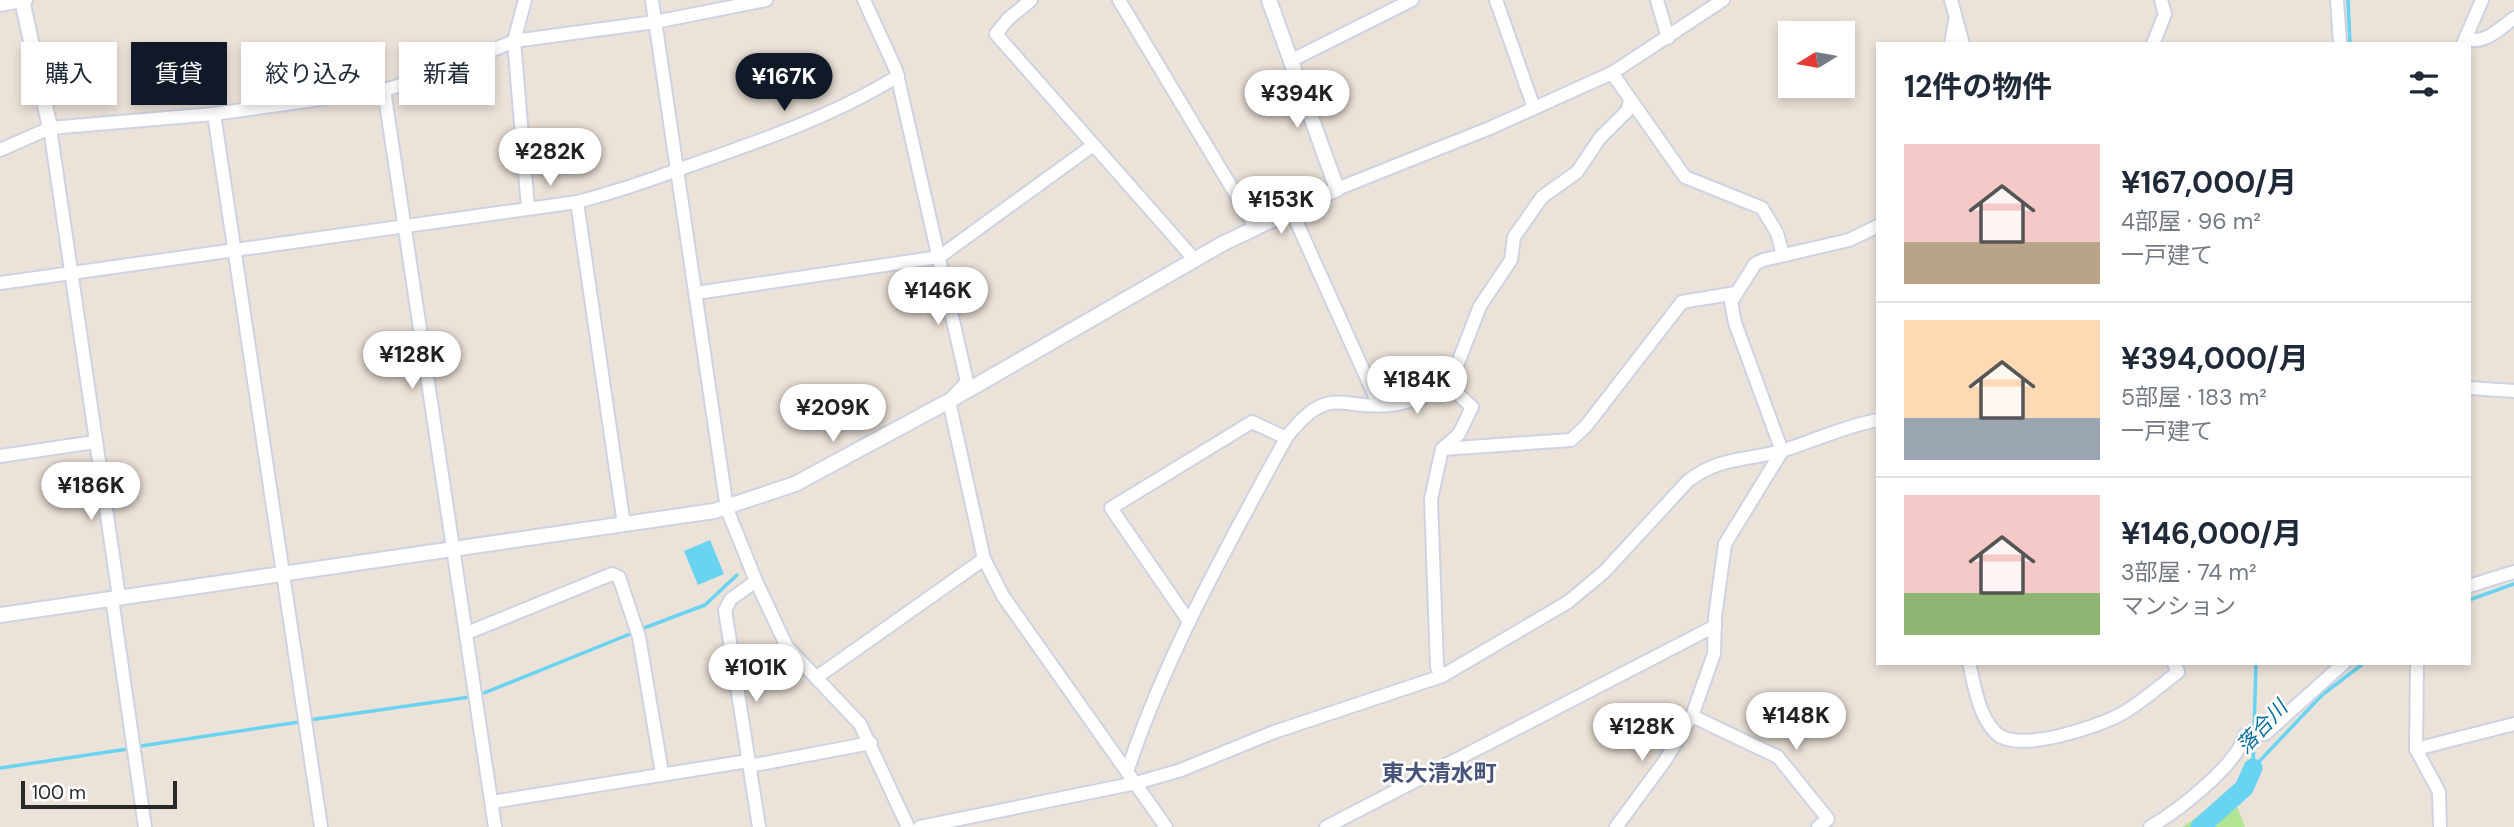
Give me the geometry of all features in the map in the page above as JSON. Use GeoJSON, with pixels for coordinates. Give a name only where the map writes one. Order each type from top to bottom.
{"type":"FeatureCollection","features":[{"type":"Feature","properties":{"kind":"street"},"geometry":{"type":"LineString","coordinates":[[0,5],[23,0],[50,128],[95,442],[145,827]]}},
{"type":"Feature","properties":{"kind":"street"},"geometry":{"type":"LineString","coordinates":[[525,0],[514,41],[528,208]]}},
{"type":"Feature","properties":{"kind":"street"},"geometry":{"type":"LineString","coordinates":[[652,0],[727,509],[756,582],[787,647],[860,724],[908,827]]}},
{"type":"Feature","properties":{"kind":"street"},"geometry":{"type":"LineString","coordinates":[[385,90],[435,75],[514,41],[655,22],[766,0]]}},
{"type":"Feature","properties":{"kind":"street"},"geometry":{"type":"LineString","coordinates":[[864,0],[898,76],[967,382],[949,401]]}},
{"type":"Feature","properties":{"kind":"street"},"geometry":{"type":"LineString","coordinates":[[1031,0],[1008,19],[996,34],[1092,146],[1194,258]]}},
{"type":"Feature","properties":{"kind":"street"},"geometry":{"type":"LineString","coordinates":[[1119,0],[1256,228]]}},
{"type":"Feature","properties":{"kind":"street"},"geometry":{"type":"LineString","coordinates":[[1269,0],[1337,189]]}},
{"type":"Feature","properties":{"kind":"street"},"geometry":{"type":"LineString","coordinates":[[1292,60],[1412,0]]}},
{"type":"Feature","properties":{"kind":"street"},"geometry":{"type":"LineString","coordinates":[[1496,0],[1534,108]]}},
{"type":"Feature","properties":{"kind":"street"},"geometry":{"type":"LineString","coordinates":[[1657,0],[1668,38]]}},
{"type":"Feature","properties":{"kind":"street"},"geometry":{"type":"LineString","coordinates":[[0,615],[727,509],[795,484],[949,401],[1194,258],[1337,189],[1612,73],[1723,0]]}},
{"type":"Feature","properties":{"kind":"street"},"geometry":{"type":"LineString","coordinates":[[1951,0],[1962,42]]}},
{"type":"Feature","properties":{"kind":"street"},"geometry":{"type":"LineString","coordinates":[[2155,42],[2165,14],[2161,0]]}},
{"type":"Feature","properties":{"kind":"street"},"geometry":{"type":"LineString","coordinates":[[2337,0],[2340,42]]}},
{"type":"Feature","properties":{"kind":"street"},"geometry":{"type":"LineString","coordinates":[[2482,0],[2464,41],[2476,42],[2487,38],[2514,18]]}},
{"type":"Feature","properties":{"kind":"street"},"geometry":{"type":"LineString","coordinates":[[1951,42],[1956,17]]}},
{"type":"Feature","properties":{"kind":"street"},"geometry":{"type":"LineString","coordinates":[[1612,73],[1685,177],[1762,208],[1777,233],[1783,255]]}},
{"type":"Feature","properties":{"kind":"street"},"geometry":{"type":"LineString","coordinates":[[0,283],[577,202],[626,190],[755,145],[857,99],[898,76]]}},
{"type":"Feature","properties":{"kind":"street"},"geometry":{"type":"LineString","coordinates":[[385,96],[495,827]]}},
{"type":"Feature","properties":{"kind":"street"},"geometry":{"type":"LineString","coordinates":[[1127,772],[1147,712],[1188,620],[1286,438],[1304,414],[1321,405],[1395,404],[1448,386],[1480,306],[1511,260],[1514,237],[1542,197],[1577,172],[1600,138],[1627,111],[1630,101]]}},
{"type":"Feature","properties":{"kind":"street"},"geometry":{"type":"LineString","coordinates":[[0,150],[50,128],[214,114],[278,105]]}},
{"type":"Feature","properties":{"kind":"street"},"geometry":{"type":"LineString","coordinates":[[214,114],[321,827]]}},
{"type":"Feature","properties":{"kind":"street"},"geometry":{"type":"LineString","coordinates":[[696,293],[939,257],[1092,146]]}},
{"type":"Feature","properties":{"kind":"street"},"geometry":{"type":"LineString","coordinates":[[577,202],[624,525]]}},
{"type":"Feature","properties":{"kind":"street"},"geometry":{"type":"LineString","coordinates":[[1292,212],[1378,403]]}},
{"type":"Feature","properties":{"kind":"street"},"geometry":{"type":"LineString","coordinates":[[1782,451],[1735,323],[1731,302],[1755,264],[1849,240],[1876,227]]}},
{"type":"Feature","properties":{"kind":"street"},"geometry":{"type":"LineString","coordinates":[[1442,450],[1571,440],[1586,426],[1682,302],[1737,292]]}},
{"type":"Feature","properties":{"kind":"street"},"geometry":{"type":"LineString","coordinates":[[1442,676],[1437,667],[1431,499],[1442,450],[1459,434],[1472,407],[1448,386]]}},
{"type":"Feature","properties":{"kind":"street"},"geometry":{"type":"LineString","coordinates":[[2471,388],[2514,391]]}},
{"type":"Feature","properties":{"kind":"street"},"geometry":{"type":"LineString","coordinates":[[949,401],[984,559],[1003,596],[1166,827]]}},
{"type":"Feature","properties":{"kind":"street"},"geometry":{"type":"LineString","coordinates":[[920,827],[1136,783],[1181,770],[1274,732],[1442,676],[1568,602],[1604,572],[1688,481],[1703,469],[1717,462],[1782,451],[1851,425],[1876,420]]}},
{"type":"Feature","properties":{"kind":"street"},"geometry":{"type":"LineString","coordinates":[[1188,620],[1111,509],[1252,422],[1286,438]]}},
{"type":"Feature","properties":{"kind":"street"},"geometry":{"type":"LineString","coordinates":[[0,456],[95,442]]}},
{"type":"Feature","properties":{"kind":"street"},"geometry":{"type":"LineString","coordinates":[[1616,827],[1664,762],[1692,716],[1714,654],[1727,537],[1756,496],[1782,451]]}},
{"type":"Feature","properties":{"kind":"street"},"geometry":{"type":"LineString","coordinates":[[817,677],[984,559]]}},
{"type":"Feature","properties":{"kind":"street"},"geometry":{"type":"LineString","coordinates":[[2471,585],[2514,572]]}},
{"type":"Feature","properties":{"kind":"street"},"geometry":{"type":"LineString","coordinates":[[467,633],[611,574],[619,577],[639,636],[662,773]]}},
{"type":"Feature","properties":{"kind":"street"},"geometry":{"type":"LineString","coordinates":[[756,582],[731,599],[725,610],[759,827]]}},
{"type":"Feature","properties":{"kind":"street"},"geometry":{"type":"LineString","coordinates":[[1326,827],[1715,626]]}},
{"type":"Feature","properties":{"kind":"street"},"geometry":{"type":"LineString","coordinates":[[1969,665],[1980,708],[1997,734],[2012,741],[2080,731],[2120,715],[2178,672],[2175,665]]}},
{"type":"Feature","properties":{"kind":"street"},"geometry":{"type":"LineString","coordinates":[[2150,827],[2197,792],[2241,748],[2245,735],[2256,736],[2342,665]]}},
{"type":"Feature","properties":{"kind":"street"},"geometry":{"type":"LineString","coordinates":[[2417,665],[2416,749],[2438,792],[2440,827]]}},
{"type":"Feature","properties":{"kind":"street"},"geometry":{"type":"LineString","coordinates":[[1692,716],[1778,757],[1828,819],[1818,827]]}},
{"type":"Feature","properties":{"kind":"street"},"geometry":{"type":"LineString","coordinates":[[2416,749],[2514,724]]}},
{"type":"Feature","properties":{"kind":"street"},"geometry":{"type":"LineString","coordinates":[[492,802],[662,773],[748,763],[871,743]]}},
{"type":"Feature","properties":{"kind":"green space"},"geometry":{"type":"Polygon","coordinates":[[[2236,804],[2245,827],[2182,827],[2207,811],[2236,804]]]}},
{"type":"Feature","properties":{"kind":"water"},"geometry":{"type":"Polygon","coordinates":[[[710,540],[724,574],[698,585],[684,551],[710,540]]]}},
{"type":"Feature","properties":{"kind":"waterway"},"geometry":{"type":"LineString","coordinates":[[2348,0],[2350,42]]}},
{"type":"Feature","properties":{"kind":"waterway"},"geometry":{"type":"LineString","coordinates":[[644,628],[705,605],[737,575]]}},
{"type":"Feature","properties":{"kind":"waterway","name":"落合川"},"geometry":{"type":"LineString","coordinates":[[2471,599],[2514,584]]}},
{"type":"Feature","properties":{"kind":"waterway"},"geometry":{"type":"LineString","coordinates":[[484,693],[635,632]]}},
{"type":"Feature","properties":{"kind":"waterway"},"geometry":{"type":"LineString","coordinates":[[2254,731],[2256,665]]}},
{"type":"Feature","properties":{"kind":"waterway","name":"落合川"},"geometry":{"type":"LineString","coordinates":[[2253,768],[2322,695],[2361,665]]}},
{"type":"Feature","properties":{"kind":"waterway"},"geometry":{"type":"LineString","coordinates":[[309,720],[470,697]]}},
{"type":"Feature","properties":{"kind":"waterway"},"geometry":{"type":"LineString","coordinates":[[141,746],[299,722]]}},
{"type":"Feature","properties":{"kind":"waterway"},"geometry":{"type":"LineString","coordinates":[[2253,766],[2254,738]]}},
{"type":"Feature","properties":{"kind":"waterway"},"geometry":{"type":"LineString","coordinates":[[0,768],[128,749]]}},
{"type":"Feature","properties":{"kind":"waterway","name":"落合川"},"geometry":{"type":"LineString","coordinates":[[2200,827],[2244,788],[2253,768]]}},
{"type":"Feature","properties":{"kind":"district","name":"東大清水町"},"geometry":{"type":"Point","coordinates":[1439,773]}}]}
